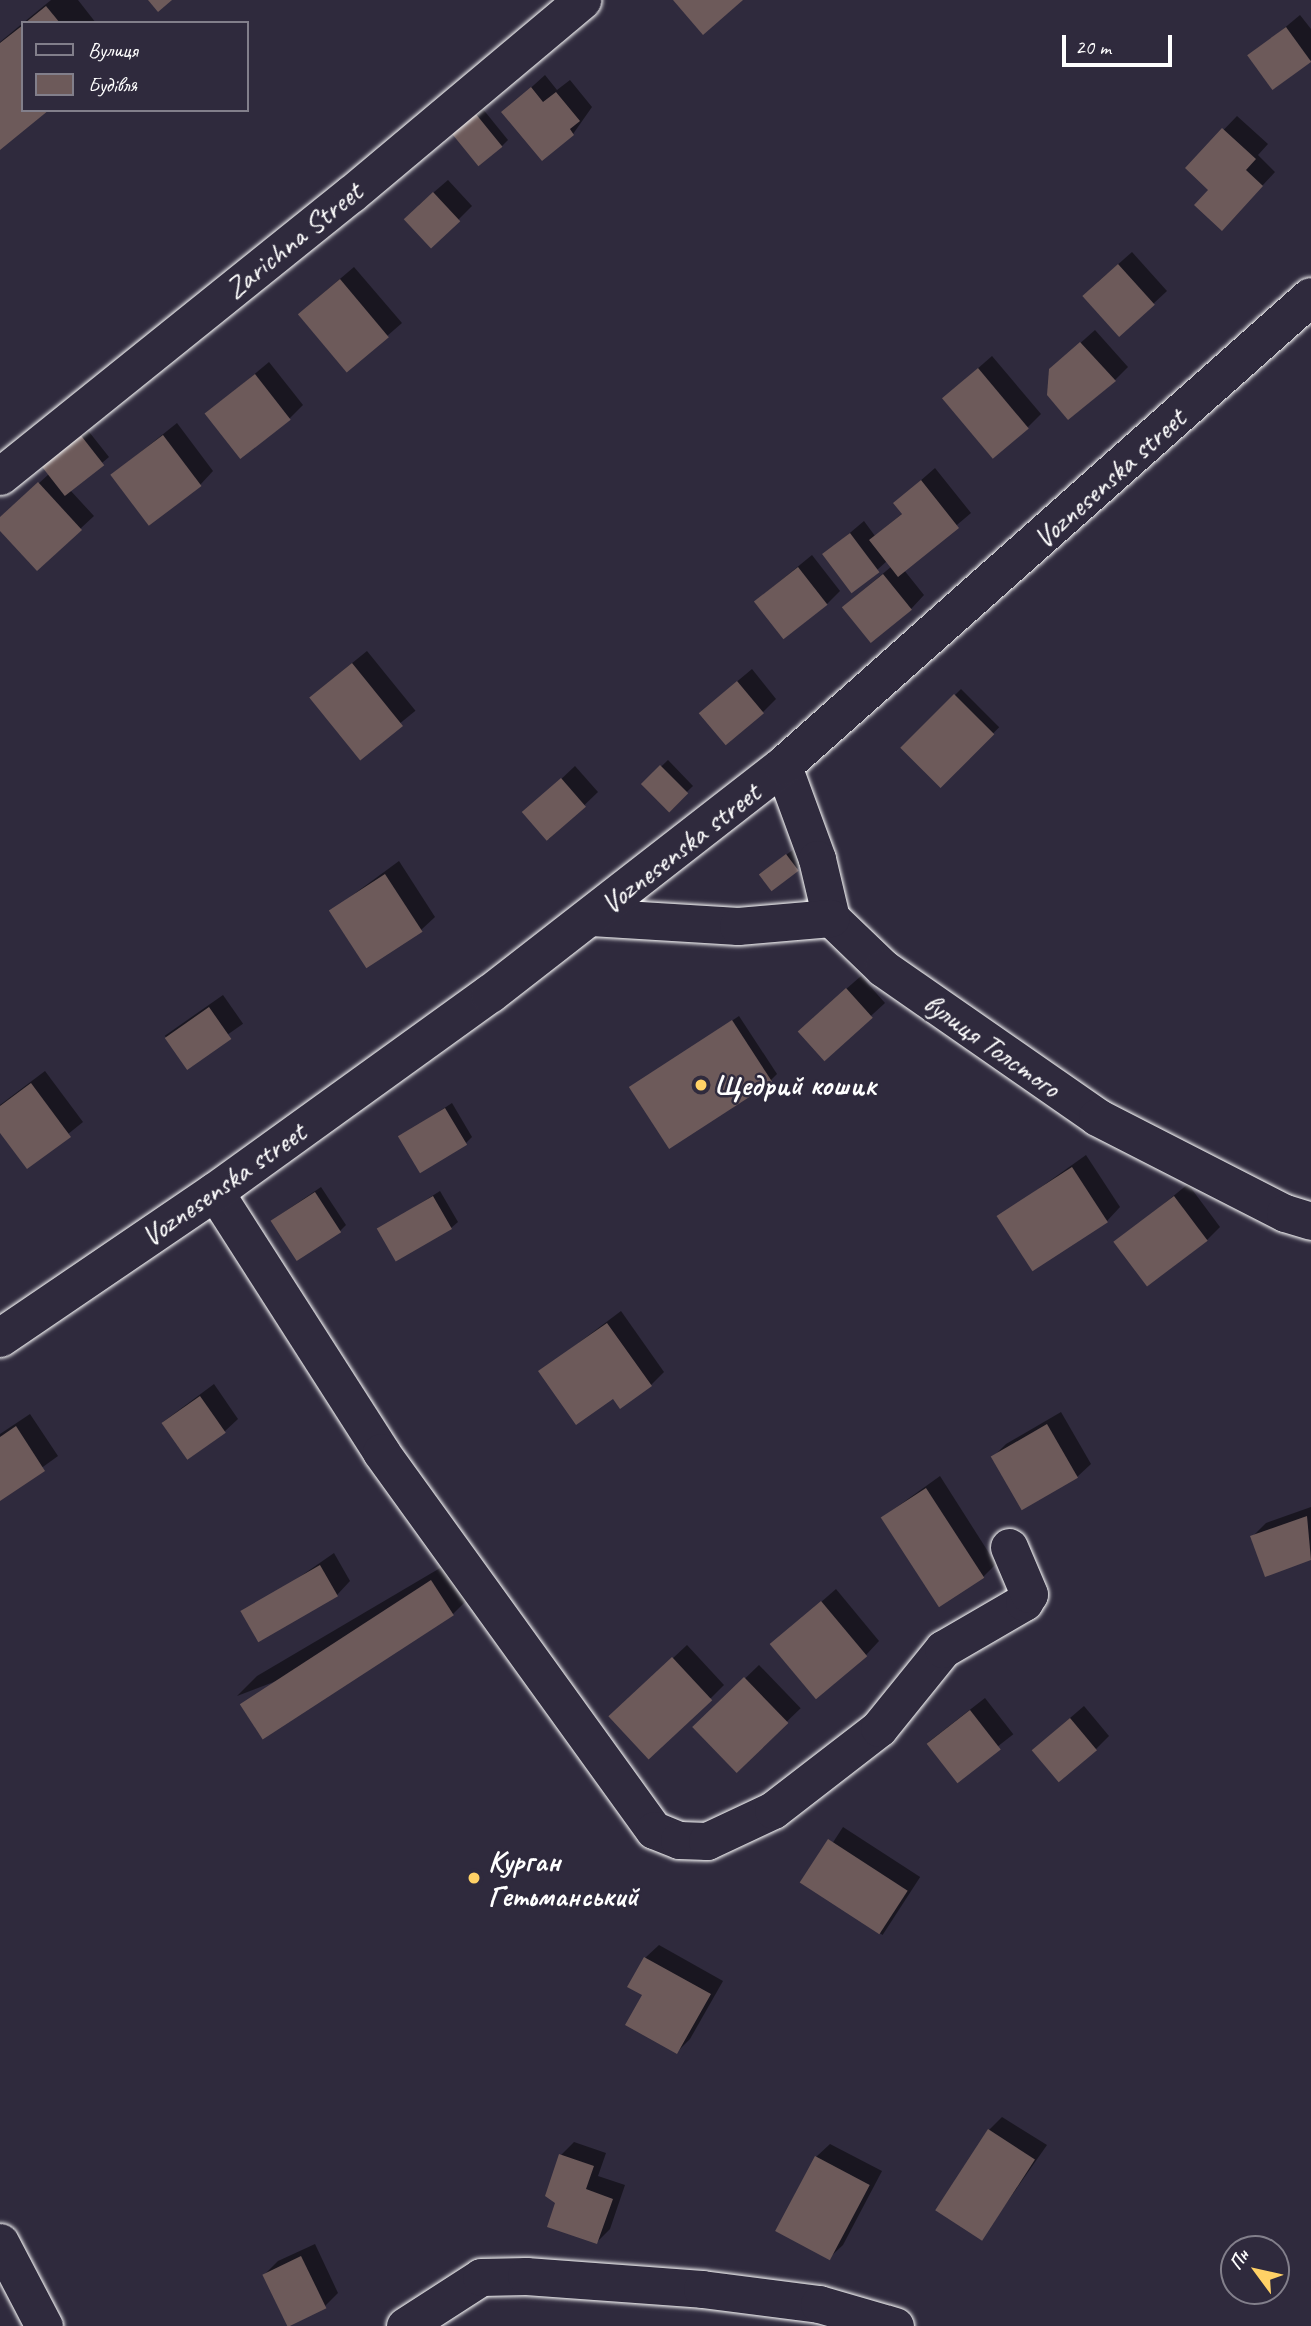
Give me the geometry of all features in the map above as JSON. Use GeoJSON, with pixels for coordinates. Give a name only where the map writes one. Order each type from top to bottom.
{"type":"FeatureCollection","features":[{"type":"Feature","properties":{"kind":"main road","name":"Voznesenska street"},"geometry":{"type":"LineString","coordinates":[[0,1338],[215,1192],[591,918],[783,766],[1311,297]]}},
{"type":"Feature","properties":{"kind":"street","name":"Zarichna Street"},"geometry":{"type":"LineString","coordinates":[[0,476],[351,194],[582,0]]}},
{"type":"Feature","properties":{"kind":"street"},"geometry":{"type":"LineString","coordinates":[[591,918],[738,926],[831,918],[817,859],[783,766]]}},
{"type":"Feature","properties":{"kind":"street","name":"вулиця Толстого"},"geometry":{"type":"LineString","coordinates":[[831,918],[883,968],[1097,1117],[1285,1213],[1311,1221]]}},
{"type":"Feature","properties":{"kind":"street"},"geometry":{"type":"LineString","coordinates":[[215,1192],[381,1452],[654,1830],[679,1840],[708,1841],[772,1810],[879,1728],[943,1649],[1024,1602],[1029,1594],[1009,1547]]}},
{"type":"Feature","properties":{"kind":"street"},"geometry":{"type":"LineString","coordinates":[[0,2242],[44,2326]]}},
{"type":"Feature","properties":{"kind":"street"},"geometry":{"type":"LineString","coordinates":[[405,2326],[481,2277],[526,2276],[702,2290],[819,2304],[895,2326]]}},
{"type":"Feature","properties":{"kind":"building"},"geometry":{"type":"Polygon","coordinates":[[[148,0],[172,0],[158,12],[148,0]]]}},
{"type":"Feature","properties":{"kind":"building"},"geometry":{"type":"Polygon","coordinates":[[[673,0],[743,0],[703,35],[673,0]]]}},
{"type":"Feature","properties":{"kind":"building"},"geometry":{"type":"Polygon","coordinates":[[[46,6],[58,21],[27,21],[46,6]]]}},
{"type":"Feature","properties":{"kind":"building"},"geometry":{"type":"Polygon","coordinates":[[[21,27],[21,112],[47,112],[0,150],[0,43],[21,27]]]}},
{"type":"Feature","properties":{"kind":"building"},"geometry":{"type":"Polygon","coordinates":[[[1286,27],[1311,62],[1272,90],[1247,55],[1286,27]]]}},
{"type":"Feature","properties":{"kind":"building"},"geometry":{"type":"Polygon","coordinates":[[[531,87],[543,102],[556,92],[580,121],[570,129],[574,135],[542,161],[501,112],[531,87]]]}},
{"type":"Feature","properties":{"kind":"building"},"geometry":{"type":"Polygon","coordinates":[[[471,108],[502,147],[478,166],[447,128],[471,108]]]}},
{"type":"Feature","properties":{"kind":"building"},"geometry":{"type":"Polygon","coordinates":[[[1222,128],[1256,159],[1246,170],[1263,186],[1222,231],[1194,205],[1208,190],[1185,168],[1222,128]]]}},
{"type":"Feature","properties":{"kind":"building"},"geometry":{"type":"Polygon","coordinates":[[[433,192],[460,221],[431,249],[404,219],[433,192]]]}},
{"type":"Feature","properties":{"kind":"building"},"geometry":{"type":"Polygon","coordinates":[[[1118,264],[1155,305],[1119,337],[1082,296],[1118,264]]]}},
{"type":"Feature","properties":{"kind":"building"},"geometry":{"type":"Polygon","coordinates":[[[340,279],[389,337],[347,373],[298,314],[340,279]]]}},
{"type":"Feature","properties":{"kind":"building"},"geometry":{"type":"Polygon","coordinates":[[[1080,342],[1116,381],[1068,420],[1047,395],[1049,369],[1080,342]]]}},
{"type":"Feature","properties":{"kind":"building"},"geometry":{"type":"Polygon","coordinates":[[[978,368],[1029,429],[993,459],[942,398],[978,368]]]}},
{"type":"Feature","properties":{"kind":"building"},"geometry":{"type":"Polygon","coordinates":[[[255,374],[291,420],[240,459],[205,413],[255,374]]]}},
{"type":"Feature","properties":{"kind":"building"},"geometry":{"type":"Polygon","coordinates":[[[79,433],[104,465],[65,496],[40,464],[79,433]]]}},
{"type":"Feature","properties":{"kind":"building"},"geometry":{"type":"Polygon","coordinates":[[[163,435],[202,486],[149,526],[110,475],[163,435]]]}},
{"type":"Feature","properties":{"kind":"building"},"geometry":{"type":"Polygon","coordinates":[[[921,480],[959,528],[898,577],[869,540],[902,514],[893,503],[921,480]]]}},
{"type":"Feature","properties":{"kind":"building"},"geometry":{"type":"Polygon","coordinates":[[[38,482],[82,530],[37,571],[0,531],[0,517],[38,482]]]}},
{"type":"Feature","properties":{"kind":"building"},"geometry":{"type":"Polygon","coordinates":[[[850,533],[879,572],[852,593],[822,554],[850,533]]]}},
{"type":"Feature","properties":{"kind":"building"},"geometry":{"type":"Polygon","coordinates":[[[798,567],[828,605],[783,639],[754,601],[798,567]]]}},
{"type":"Feature","properties":{"kind":"building"},"geometry":{"type":"Polygon","coordinates":[[[883,574],[912,610],[871,643],[842,607],[883,574]]]}},
{"type":"Feature","properties":{"kind":"building"},"geometry":{"type":"Polygon","coordinates":[[[352,663],[403,726],[360,761],[309,698],[352,663]]]}},
{"type":"Feature","properties":{"kind":"building"},"geometry":{"type":"Polygon","coordinates":[[[737,681],[764,713],[726,745],[699,713],[737,681]]]}},
{"type":"Feature","properties":{"kind":"building"},"geometry":{"type":"Polygon","coordinates":[[[954,694],[994,734],[941,788],[900,748],[954,694]]]}},
{"type":"Feature","properties":{"kind":"building"},"geometry":{"type":"Polygon","coordinates":[[[660,765],[688,793],[669,812],[641,784],[660,765]]]}},
{"type":"Feature","properties":{"kind":"building"},"geometry":{"type":"Polygon","coordinates":[[[561,778],[586,807],[547,841],[522,812],[561,778]]]}},
{"type":"Feature","properties":{"kind":"building"},"geometry":{"type":"Polygon","coordinates":[[[786,854],[799,871],[771,891],[759,874],[786,854]]]}},
{"type":"Feature","properties":{"kind":"building"},"geometry":{"type":"Polygon","coordinates":[[[385,874],[423,932],[366,968],[329,910],[385,874]]]}},
{"type":"Feature","properties":{"kind":"building"},"geometry":{"type":"Polygon","coordinates":[[[846,988],[873,1018],[824,1061],[798,1031],[846,988]]]}},
{"type":"Feature","properties":{"kind":"building"},"geometry":{"type":"Polygon","coordinates":[[[209,1007],[231,1039],[187,1070],[165,1038],[209,1007]]]}},
{"type":"Feature","properties":{"kind":"building","name":"Щедрий кошик"},"geometry":{"type":"Polygon","coordinates":[[[732,1020],[772,1082],[669,1149],[629,1087],[732,1020]]]}},
{"type":"Feature","properties":{"kind":"building"},"geometry":{"type":"Polygon","coordinates":[[[31,1083],[71,1137],[27,1169],[0,1133],[0,1106],[31,1083]]]}},
{"type":"Feature","properties":{"kind":"building"},"geometry":{"type":"Polygon","coordinates":[[[445,1108],[467,1145],[420,1173],[398,1136],[445,1108]]]}},
{"type":"Feature","properties":{"kind":"building"},"geometry":{"type":"Polygon","coordinates":[[[1072,1167],[1108,1222],[1032,1271],[997,1216],[1072,1167]]]}},
{"type":"Feature","properties":{"kind":"building"},"geometry":{"type":"Polygon","coordinates":[[[315,1192],[341,1232],[297,1261],[271,1221],[315,1192]]]}},
{"type":"Feature","properties":{"kind":"building"},"geometry":{"type":"Polygon","coordinates":[[[433,1196],[452,1229],[396,1261],[377,1228],[433,1196]]]}},
{"type":"Feature","properties":{"kind":"building"},"geometry":{"type":"Polygon","coordinates":[[[1174,1196],[1208,1241],[1147,1286],[1113,1242],[1174,1196]]]}},
{"type":"Feature","properties":{"kind":"building"},"geometry":{"type":"Polygon","coordinates":[[[607,1323],[652,1386],[620,1409],[613,1399],[576,1425],[538,1371],[607,1323]]]}},
{"type":"Feature","properties":{"kind":"building"},"geometry":{"type":"Polygon","coordinates":[[[200,1396],[226,1433],[187,1460],[161,1423],[200,1396]]]}},
{"type":"Feature","properties":{"kind":"building"},"geometry":{"type":"Polygon","coordinates":[[[1047,1424],[1078,1478],[1022,1510],[991,1456],[1047,1424]]]}},
{"type":"Feature","properties":{"kind":"building"},"geometry":{"type":"Polygon","coordinates":[[[16,1426],[45,1471],[0,1501],[0,1437],[16,1426]]]}},
{"type":"Feature","properties":{"kind":"building"},"geometry":{"type":"Polygon","coordinates":[[[926,1488],[984,1578],[939,1607],[881,1517],[926,1488]]]}},
{"type":"Feature","properties":{"kind":"building"},"geometry":{"type":"Polygon","coordinates":[[[1307,1516],[1311,1560],[1265,1577],[1250,1536],[1307,1516]]]}},
{"type":"Feature","properties":{"kind":"building"},"geometry":{"type":"Polygon","coordinates":[[[320,1565],[338,1596],[258,1642],[240,1611],[320,1565]]]}},
{"type":"Feature","properties":{"kind":"building"},"geometry":{"type":"Polygon","coordinates":[[[431,1580],[454,1615],[263,1739],[240,1704],[431,1580]]]}},
{"type":"Feature","properties":{"kind":"building"},"geometry":{"type":"Polygon","coordinates":[[[821,1601],[867,1656],[816,1699],[770,1644],[821,1601]]]}},
{"type":"Feature","properties":{"kind":"building"},"geometry":{"type":"Polygon","coordinates":[[[672,1657],[712,1700],[649,1759],[608,1716],[672,1657]]]}},
{"type":"Feature","properties":{"kind":"building"},"geometry":{"type":"Polygon","coordinates":[[[744,1677],[788,1723],[737,1773],[692,1727],[744,1677]]]}},
{"type":"Feature","properties":{"kind":"building"},"geometry":{"type":"Polygon","coordinates":[[[970,1710],[1001,1749],[957,1783],[927,1744],[970,1710]]]}},
{"type":"Feature","properties":{"kind":"building"},"geometry":{"type":"Polygon","coordinates":[[[1070,1718],[1097,1750],[1059,1782],[1032,1750],[1070,1718]]]}},
{"type":"Feature","properties":{"kind":"building"},"geometry":{"type":"Polygon","coordinates":[[[828,1839],[908,1891],[879,1934],[800,1883],[828,1839]]]}},
{"type":"Feature","properties":{"kind":"building"},"geometry":{"type":"Polygon","coordinates":[[[644,1957],[711,1994],[677,2054],[625,2025],[642,1995],[627,1987],[644,1957]]]}},
{"type":"Feature","properties":{"kind":"building"},"geometry":{"type":"Polygon","coordinates":[[[988,2129],[1035,2159],[982,2241],[935,2210],[988,2129]]]}},
{"type":"Feature","properties":{"kind":"building"},"geometry":{"type":"Polygon","coordinates":[[[559,2154],[594,2166],[586,2189],[613,2199],[597,2244],[547,2227],[555,2203],[545,2196],[559,2154]]]}},
{"type":"Feature","properties":{"kind":"building"},"geometry":{"type":"Polygon","coordinates":[[[815,2156],[870,2185],[830,2260],[775,2231],[815,2156]]]}},
{"type":"Feature","properties":{"kind":"building"},"geometry":{"type":"Polygon","coordinates":[[[301,2256],[326,2308],[287,2326],[262,2275],[301,2256]]]}},
{"type":"Feature","properties":{"kind":"place","name":"Щедрий кошик"},"geometry":{"type":"Point","coordinates":[701,1085]}},
{"type":"Feature","properties":{"kind":"place","name":"Курган Гетьманський"},"geometry":{"type":"Point","coordinates":[474,1878]}}]}
